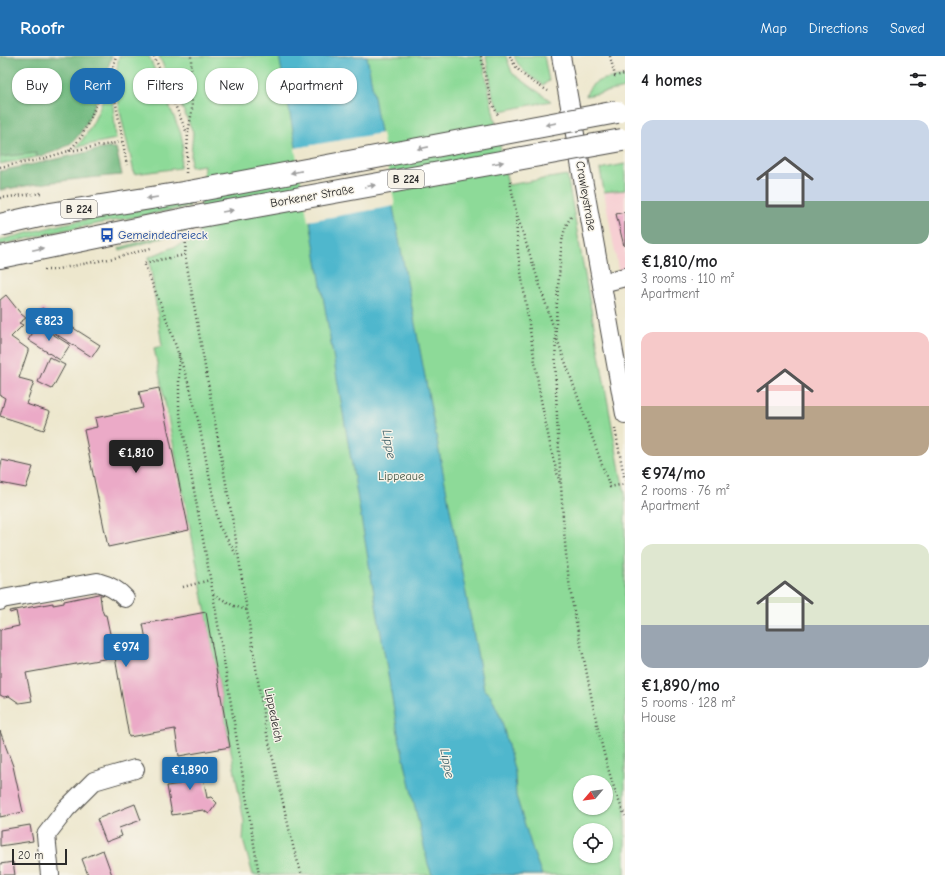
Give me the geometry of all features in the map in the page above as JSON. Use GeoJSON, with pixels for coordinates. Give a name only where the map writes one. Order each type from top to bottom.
{"type":"FeatureCollection","features":[{"type":"Feature","properties":{"kind":"main road","name":"B 224"},"geometry":{"type":"LineString","coordinates":[[0,225],[187,184],[621,111]]}},
{"type":"Feature","properties":{"kind":"main road","name":"Borkener Straße"},"geometry":{"type":"LineString","coordinates":[[0,257],[188,228],[623,140]]}},
{"type":"Feature","properties":{"kind":"street","name":"Crawleystraße"},"geometry":{"type":"LineString","coordinates":[[561,56],[602,283],[618,335],[625,414]]}},
{"type":"Feature","properties":{"kind":"street"},"geometry":{"type":"LineString","coordinates":[[602,283],[625,277]]}},
{"type":"Feature","properties":{"kind":"street"},"geometry":{"type":"LineString","coordinates":[[0,602],[2,599],[97,582],[114,588],[125,598]]}},
{"type":"Feature","properties":{"kind":"street"},"geometry":{"type":"LineString","coordinates":[[50,875],[46,835],[66,809],[94,781],[135,769]]}},
{"type":"Feature","properties":{"kind":"path"},"geometry":{"type":"LineString","coordinates":[[113,68],[116,56]]}},
{"type":"Feature","properties":{"kind":"path"},"geometry":{"type":"LineString","coordinates":[[154,56],[188,133]]}},
{"type":"Feature","properties":{"kind":"path"},"geometry":{"type":"LineString","coordinates":[[187,184],[188,133],[192,111],[191,56]]}},
{"type":"Feature","properties":{"kind":"path"},"geometry":{"type":"LineString","coordinates":[[481,56],[491,101],[500,118]]}},
{"type":"Feature","properties":{"kind":"path"},"geometry":{"type":"LineString","coordinates":[[510,56],[516,68],[524,77],[549,92]]}},
{"type":"Feature","properties":{"kind":"path"},"geometry":{"type":"LineString","coordinates":[[610,56],[615,76],[625,74]]}},
{"type":"Feature","properties":{"kind":"path"},"geometry":{"type":"LineString","coordinates":[[69,151],[82,136],[97,104]]}},
{"type":"Feature","properties":{"kind":"path"},"geometry":{"type":"LineString","coordinates":[[117,104],[127,165]]}},
{"type":"Feature","properties":{"kind":"path"},"geometry":{"type":"LineString","coordinates":[[0,167],[38,160],[69,151],[122,142]]}},
{"type":"Feature","properties":{"kind":"path"},"geometry":{"type":"LineString","coordinates":[[510,178],[516,212],[518,253],[540,395],[561,490]]}},
{"type":"Feature","properties":{"kind":"path"},"geometry":{"type":"LineString","coordinates":[[516,212],[555,332],[610,487],[625,484]]}},
{"type":"Feature","properties":{"kind":"path"},"geometry":{"type":"LineString","coordinates":[[573,214],[566,223],[563,237],[556,301],[556,394],[561,490],[569,582],[597,726],[619,802],[625,816]]}},
{"type":"Feature","properties":{"kind":"path","name":"Lippedeich"},"geometry":{"type":"LineString","coordinates":[[188,228],[185,255],[234,528],[265,725],[294,850],[302,875]]}},
{"type":"Feature","properties":{"kind":"path"},"geometry":{"type":"LineString","coordinates":[[185,255],[144,263],[179,353],[199,424],[219,526],[238,556]]}},
{"type":"Feature","properties":{"kind":"path"},"geometry":{"type":"LineString","coordinates":[[179,353],[179,408],[209,567],[259,875]]}},
{"type":"Feature","properties":{"kind":"path"},"geometry":{"type":"LineString","coordinates":[[183,587],[210,580]]}},
{"type":"Feature","properties":{"kind":"path"},"geometry":{"type":"LineString","coordinates":[[213,594],[234,606],[247,610]]}},
{"type":"Feature","properties":{"kind":"shaded area"},"geometry":{"type":"Polygon","coordinates":[[[625,190],[625,294],[621,285],[604,192],[625,190]]]}},
{"type":"Feature","properties":{"kind":"green space"},"geometry":{"type":"Polygon","coordinates":[[[0,56],[112,56],[108,68],[70,68],[70,104],[95,104],[84,127],[71,143],[55,152],[37,157],[36,153],[0,157],[0,56]]]}},
{"type":"Feature","properties":{"kind":"green space"},"geometry":{"type":"Polygon","coordinates":[[[119,56],[149,56],[154,68],[133,68],[133,104],[169,104],[181,134],[183,143],[180,168],[134,174],[119,104],[125,104],[125,68],[117,68],[119,56]]]}},
{"type":"Feature","properties":{"kind":"green space","name":"Lippeaue"},"geometry":{"type":"Polygon","coordinates":[[[159,56],[482,56],[508,185],[567,175],[625,492],[625,875],[253,875],[243,840],[244,822],[191,532],[154,348],[162,346],[149,257],[181,244],[198,241],[204,165],[190,167],[193,132],[180,104],[197,104],[197,68],[164,68],[159,56]]]}},
{"type":"Feature","properties":{"kind":"green space"},"geometry":{"type":"Polygon","coordinates":[[[486,56],[506,56],[512,73],[551,101],[501,111],[493,97],[486,56]]]}},
{"type":"Feature","properties":{"kind":"green space"},"geometry":{"type":"Polygon","coordinates":[[[514,56],[544,56],[549,81],[543,85],[534,79],[519,66],[514,56]]]}},
{"type":"Feature","properties":{"kind":"green space"},"geometry":{"type":"Polygon","coordinates":[[[625,76],[625,88],[586,96],[588,90],[596,82],[625,76]]]}},
{"type":"Feature","properties":{"kind":"green space"},"geometry":{"type":"Polygon","coordinates":[[[101,104],[113,104],[116,139],[76,147],[91,127],[101,104]]]}},
{"type":"Feature","properties":{"kind":"green space"},"geometry":{"type":"Polygon","coordinates":[[[106,148],[116,148],[122,175],[61,181],[0,190],[0,171],[106,148]]]}},
{"type":"Feature","properties":{"kind":"green space"},"geometry":{"type":"Polygon","coordinates":[[[36,153],[37,157],[0,164],[0,157],[4,155],[36,153]]]}},
{"type":"Feature","properties":{"kind":"green space"},"geometry":{"type":"Polygon","coordinates":[[[625,164],[625,190],[604,192],[600,169],[625,164]]]}},
{"type":"Feature","properties":{"kind":"green space"},"geometry":{"type":"Polygon","coordinates":[[[189,200],[189,207],[64,230],[0,245],[0,240],[63,224],[189,200]]]}},
{"type":"Feature","properties":{"kind":"green space"},"geometry":{"type":"Polygon","coordinates":[[[189,228],[189,231],[120,250],[119,248],[189,228]]]}},
{"type":"Feature","properties":{"kind":"water","name":"Lippe"},"geometry":{"type":"Polygon","coordinates":[[[279,56],[367,56],[393,207],[484,689],[490,694],[501,718],[515,773],[516,796],[542,875],[432,875],[428,864],[398,733],[310,221],[288,104],[357,104],[357,68],[281,68],[279,56]]]}},
{"type":"Feature","properties":{"kind":"pier"},"geometry":{"type":"Polygon","coordinates":[[[382,133],[395,206],[308,221],[295,148],[382,133]]]}},
{"type":"Feature","properties":{"kind":"building"},"geometry":{"type":"Polygon","coordinates":[[[625,212],[625,246],[624,246],[616,214],[625,212]]]}},
{"type":"Feature","properties":{"kind":"building"},"geometry":{"type":"Polygon","coordinates":[[[6,295],[26,318],[19,323],[23,325],[11,337],[28,349],[19,378],[34,382],[26,404],[50,412],[44,430],[0,416],[5,398],[0,395],[0,300],[6,295]]]}},
{"type":"Feature","properties":{"kind":"building"},"geometry":{"type":"Polygon","coordinates":[[[42,308],[100,345],[92,357],[34,320],[42,308]]]}},
{"type":"Feature","properties":{"kind":"building"},"geometry":{"type":"Polygon","coordinates":[[[38,325],[70,345],[60,360],[28,340],[38,325]]]}},
{"type":"Feature","properties":{"kind":"building"},"geometry":{"type":"Polygon","coordinates":[[[49,357],[65,365],[52,389],[38,382],[49,357]]]}},
{"type":"Feature","properties":{"kind":"building"},"geometry":{"type":"Polygon","coordinates":[[[159,388],[189,530],[108,547],[84,430],[97,427],[95,418],[143,408],[139,392],[159,388]]]}},
{"type":"Feature","properties":{"kind":"building"},"geometry":{"type":"Polygon","coordinates":[[[2,460],[33,467],[26,488],[0,483],[2,460]]]}},
{"type":"Feature","properties":{"kind":"building"},"geometry":{"type":"Polygon","coordinates":[[[103,593],[103,595],[100,595],[102,610],[104,615],[106,615],[115,657],[26,673],[32,701],[19,703],[9,696],[4,697],[0,695],[0,630],[19,626],[16,611],[10,613],[9,611],[53,603],[53,605],[64,603],[64,601],[103,593]]]}},
{"type":"Feature","properties":{"kind":"building"},"geometry":{"type":"Polygon","coordinates":[[[206,612],[230,747],[179,756],[175,729],[129,737],[115,657],[148,650],[143,624],[206,612]]]}},
{"type":"Feature","properties":{"kind":"building"},"geometry":{"type":"Polygon","coordinates":[[[0,731],[13,766],[23,812],[0,817],[0,731]]]}},
{"type":"Feature","properties":{"kind":"building"},"geometry":{"type":"Polygon","coordinates":[[[200,760],[207,798],[211,797],[217,803],[209,814],[203,810],[172,815],[167,786],[180,784],[176,764],[200,760]]]}},
{"type":"Feature","properties":{"kind":"building"},"geometry":{"type":"Polygon","coordinates":[[[135,804],[141,820],[119,828],[122,836],[106,842],[97,819],[135,804]]]}},
{"type":"Feature","properties":{"kind":"building"},"geometry":{"type":"Polygon","coordinates":[[[30,825],[33,841],[0,846],[0,830],[30,825]]]}},
{"type":"Feature","properties":{"kind":"building"},"geometry":{"type":"Polygon","coordinates":[[[103,850],[112,875],[88,875],[82,859],[103,850]]]}},
{"type":"Feature","properties":{"kind":"building"},"geometry":{"type":"Polygon","coordinates":[[[13,862],[15,875],[0,875],[0,864],[13,862]]]}},
{"type":"Feature","properties":{"kind":"place","name":"Gemeindedreieck"},"geometry":{"type":"Point","coordinates":[107,235]}}]}
